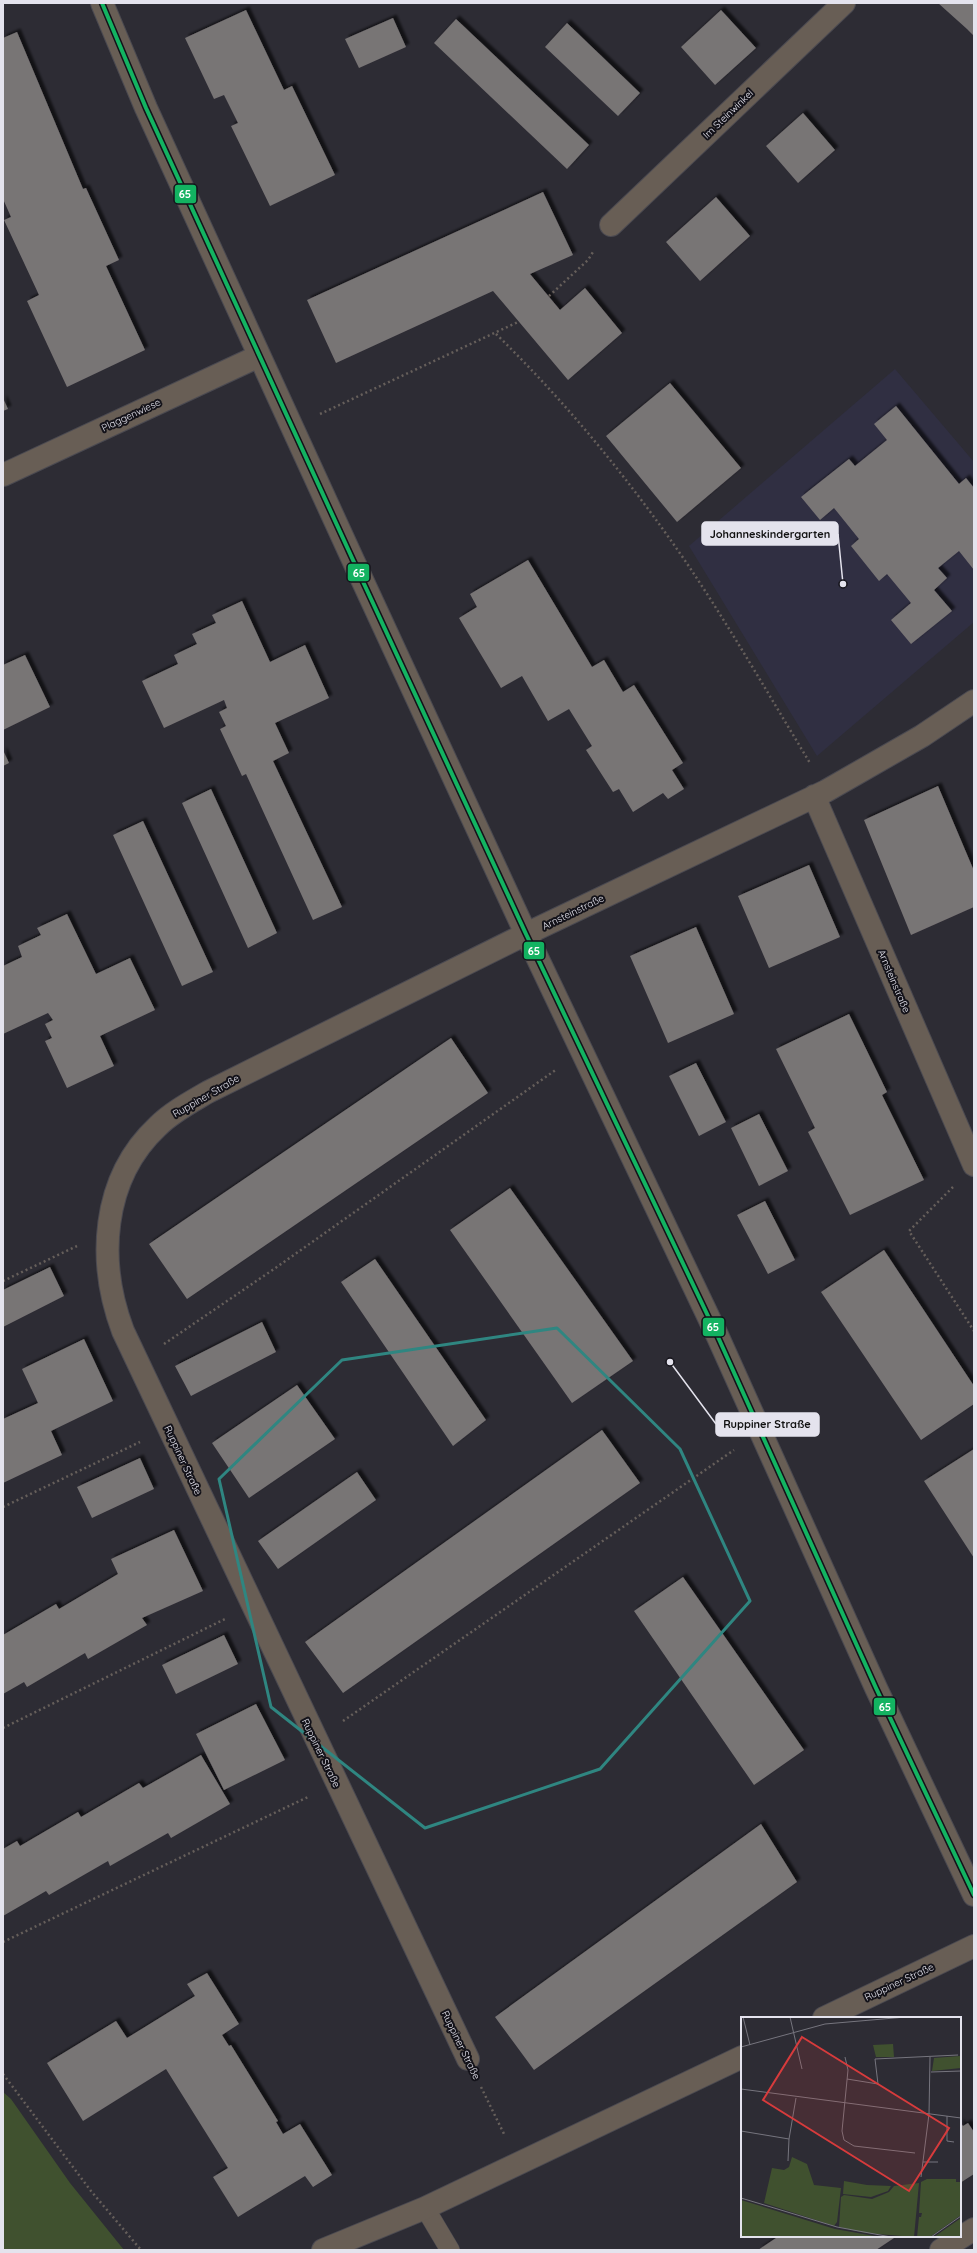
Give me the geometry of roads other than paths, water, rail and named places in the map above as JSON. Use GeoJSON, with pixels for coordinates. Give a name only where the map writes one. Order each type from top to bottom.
{"type":"FeatureCollection","features":[{"type":"Feature","properties":{"kind":"street"},"geometry":{"type":"LineString","coordinates":[[102,3],[146,108],[259,356],[526,934],[583,1051],[760,1432],[876,1688],[974,1895]]}},
{"type":"Feature","properties":{"kind":"street","name":"Im Steinwinkel"},"geometry":{"type":"LineString","coordinates":[[611,225],[844,3]]}},
{"type":"Feature","properties":{"kind":"street","name":"Plaggenwiese"},"geometry":{"type":"LineString","coordinates":[[3,475],[259,356]]}},
{"type":"Feature","properties":{"kind":"street","name":"Arnsteinstraße"},"geometry":{"type":"LineString","coordinates":[[526,934],[820,794],[922,736],[974,701]]}},
{"type":"Feature","properties":{"kind":"street","name":"Arnsteinstraße"},"geometry":{"type":"LineString","coordinates":[[820,794],[974,1165]]}},
{"type":"Feature","properties":{"kind":"street","name":"Ruppiner Straße"},"geometry":{"type":"LineString","coordinates":[[468,2059],[315,1740],[137,1362],[115,1310],[110,1288],[107,1231],[113,1200],[126,1170],[150,1133],[172,1114],[208,1092],[526,934]]}},
{"type":"Feature","properties":{"kind":"street","name":"Ruppiner Straße"},"geometry":{"type":"LineString","coordinates":[[826,2017],[974,1946]]}},
{"type":"Feature","properties":{"kind":"street"},"geometry":{"type":"LineString","coordinates":[[323,2250],[425,2208],[741,2057]]}},
{"type":"Feature","properties":{"kind":"street"},"geometry":{"type":"LineString","coordinates":[[941,2250],[974,2229]]}},
{"type":"Feature","properties":{"kind":"lane"},"geometry":{"type":"LineString","coordinates":[[425,2208],[450,2250]]}},
{"type":"Feature","properties":{"kind":"place","name":"Johanneskindergarten"},"geometry":{"type":"Point","coordinates":[843,584]}},
{"type":"Feature","properties":{"kind":"place","name":"Ruppiner Straße"},"geometry":{"type":"Point","coordinates":[670,1362]}}]}
